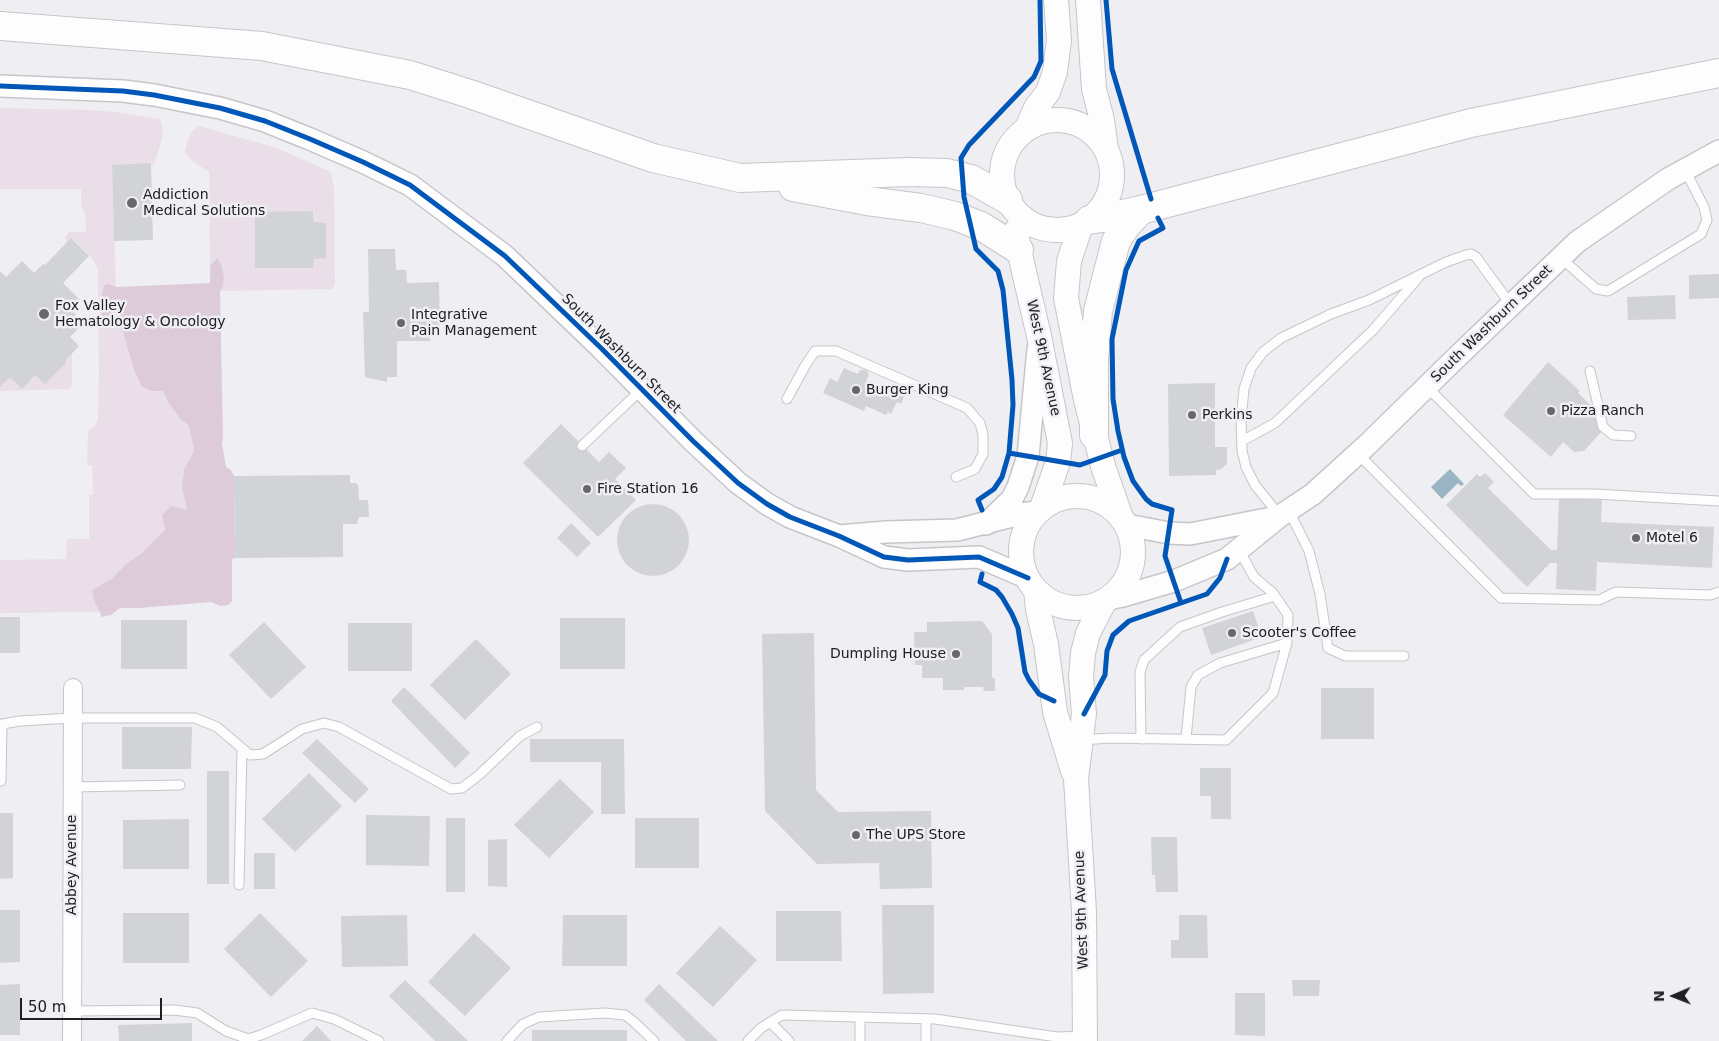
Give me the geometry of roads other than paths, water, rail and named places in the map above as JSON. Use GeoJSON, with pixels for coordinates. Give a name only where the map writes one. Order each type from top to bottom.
{"type":"FeatureCollection","features":[{"type":"Feature","properties":{"kind":"highway"},"geometry":{"type":"LineString","coordinates":[[0,26],[262,46],[410,75],[653,158],[740,178],[867,201],[921,208],[955,216],[982,226],[1019,250]]}},
{"type":"Feature","properties":{"kind":"highway"},"geometry":{"type":"LineString","coordinates":[[1085,222],[1142,210],[1471,123],[1719,73]]}},
{"type":"Feature","properties":{"kind":"highway"},"geometry":{"type":"LineString","coordinates":[[740,178],[909,172],[947,173],[971,180],[1011,205]]}},
{"type":"Feature","properties":{"kind":"highway"},"geometry":{"type":"LineString","coordinates":[[1094,435],[1094,359],[1098,311],[1116,241],[1126,226],[1142,210]]}},
{"type":"Feature","properties":{"kind":"main road"},"geometry":{"type":"LineString","coordinates":[[1027,128],[1036,108],[1048,92],[1055,72],[1058,40],[1056,0]]}},
{"type":"Feature","properties":{"kind":"main road"},"geometry":{"type":"LineString","coordinates":[[1088,0],[1094,90],[1102,120],[1106,150],[1112,168],[1110,188],[1102,206],[1085,222],[1063,230],[1044,229],[1028,222],[1011,205],[1002,178],[1005,155],[1010,144],[1027,128],[1048,120],[1071,121],[1091,132],[1106,150]]}},
{"type":"Feature","properties":{"kind":"main road","name":"West 9th Avenue"},"geometry":{"type":"LineString","coordinates":[[1011,205],[1060,443],[1058,462],[1040,509]]}},
{"type":"Feature","properties":{"kind":"main road"},"geometry":{"type":"LineString","coordinates":[[1085,222],[1069,262],[1066,298],[1094,435],[1133,545],[1132,566],[1123,584],[1106,600],[1089,607],[1067,607],[1057,604],[1032,584],[1022,562],[1022,544],[1026,527],[1040,509],[1066,498],[1086,496],[1105,502],[1124,520]]}},
{"type":"Feature","properties":{"kind":"main road","name":"West 9th Avenue"},"geometry":{"type":"LineString","coordinates":[[1032,584],[1046,644],[1055,712],[1076,779]]}},
{"type":"Feature","properties":{"kind":"main road","name":"West 9th Avenue"},"geometry":{"type":"LineString","coordinates":[[1085,1039],[1084,912],[1076,779],[1084,714],[1081,677],[1083,653],[1088,633],[1106,600]]}},
{"type":"Feature","properties":{"kind":"street","name":"South Washburn Street"},"geometry":{"type":"LineString","coordinates":[[0,86],[123,91],[220,108],[265,121],[310,138],[363,162],[410,185],[505,256],[725,471],[756,497],[790,517],[839,536],[884,558],[908,560],[979,557],[1032,584]]}},
{"type":"Feature","properties":{"kind":"street","name":"South Washburn Street"},"geometry":{"type":"LineString","coordinates":[[1106,600],[1181,579],[1227,560],[1284,513],[1313,494],[1358,454],[1577,242],[1668,179],[1719,151]]}},
{"type":"Feature","properties":{"kind":"street"},"geometry":{"type":"LineString","coordinates":[[986,524],[1012,499],[1028,456],[1039,336]]}},
{"type":"Feature","properties":{"kind":"street","name":"South Washburn Street"},"geometry":{"type":"LineString","coordinates":[[839,536],[886,532],[957,530],[1040,509]]}},
{"type":"Feature","properties":{"kind":"street","name":"South Washburn Street"},"geometry":{"type":"LineString","coordinates":[[1124,520],[1169,533],[1190,534],[1284,513]]}},
{"type":"Feature","properties":{"kind":"street","name":"Abbey Avenue"},"geometry":{"type":"LineString","coordinates":[[72,1041],[73,688]]}},
{"type":"Feature","properties":{"kind":"lane"},"geometry":{"type":"LineString","coordinates":[[1561,258],[1596,289],[1608,291],[1701,234],[1707,220],[1704,207],[1685,170]]}},
{"type":"Feature","properties":{"kind":"lane"},"geometry":{"type":"LineString","coordinates":[[1404,656],[1345,656],[1328,648],[1320,594],[1309,551],[1284,513],[1255,485],[1246,467],[1242,451],[1241,420],[1244,388],[1251,368],[1264,352],[1281,338],[1331,314],[1369,300],[1446,262],[1471,254],[1476,257],[1511,305]]}},
{"type":"Feature","properties":{"kind":"lane"},"geometry":{"type":"LineString","coordinates":[[1242,441],[1275,423],[1373,330],[1421,274]]}},
{"type":"Feature","properties":{"kind":"lane"},"geometry":{"type":"LineString","coordinates":[[787,399],[815,352],[836,351],[967,408],[980,423],[983,435],[983,454],[975,469],[956,477]]}},
{"type":"Feature","properties":{"kind":"lane"},"geometry":{"type":"LineString","coordinates":[[1590,371],[1603,427],[1613,435],[1631,436]]}},
{"type":"Feature","properties":{"kind":"lane"},"geometry":{"type":"LineString","coordinates":[[1427,386],[1534,494],[1595,494],[1719,501]]}},
{"type":"Feature","properties":{"kind":"lane"},"geometry":{"type":"LineString","coordinates":[[582,446],[641,390]]}},
{"type":"Feature","properties":{"kind":"lane"},"geometry":{"type":"LineString","coordinates":[[1358,454],[1501,598],[1598,600],[1616,592],[1710,595],[1719,592]]}},
{"type":"Feature","properties":{"kind":"lane"},"geometry":{"type":"LineString","coordinates":[[1081,740],[1141,738],[1226,740],[1273,693],[1287,643],[1288,616],[1275,596],[1254,577],[1239,550]]}},
{"type":"Feature","properties":{"kind":"lane"},"geometry":{"type":"LineString","coordinates":[[1141,738],[1140,672],[1144,660],[1180,627],[1275,596]]}},
{"type":"Feature","properties":{"kind":"lane"},"geometry":{"type":"LineString","coordinates":[[1186,739],[1191,687],[1198,674],[1220,664],[1287,643]]}},
{"type":"Feature","properties":{"kind":"lane"},"geometry":{"type":"LineString","coordinates":[[1,781],[2,724],[20,721],[72,718],[195,718],[216,727],[250,756],[262,754],[302,729],[324,723],[339,727],[451,789],[462,788],[520,736],[537,727]]}},
{"type":"Feature","properties":{"kind":"lane"},"geometry":{"type":"LineString","coordinates":[[239,886],[242,749]]}},
{"type":"Feature","properties":{"kind":"lane"},"geometry":{"type":"LineString","coordinates":[[72,787],[180,785]]}},
{"type":"Feature","properties":{"kind":"lane"},"geometry":{"type":"LineString","coordinates":[[72,1011],[174,1010],[198,1013],[226,1031],[248,1039],[312,1013],[334,1019],[379,1041]]}},
{"type":"Feature","properties":{"kind":"lane"},"geometry":{"type":"LineString","coordinates":[[507,1041],[523,1024],[539,1017],[605,1013],[625,1015],[654,1041]]}},
{"type":"Feature","properties":{"kind":"lane"},"geometry":{"type":"LineString","coordinates":[[748,1041],[760,1028],[782,1015],[926,1019],[1057,1037],[1085,1039]]}},
{"type":"Feature","properties":{"kind":"lane"},"geometry":{"type":"LineString","coordinates":[[860,1017],[860,1041]]}},
{"type":"Feature","properties":{"kind":"lane"},"geometry":{"type":"LineString","coordinates":[[926,1019],[926,1041]]}},
{"type":"Feature","properties":{"kind":"lane"},"geometry":{"type":"LineString","coordinates":[[770,1022],[789,1041]]}},
{"type":"Feature","properties":{"kind":"water"},"geometry":{"type":"Polygon","coordinates":[[[1450,469],[1464,484],[1461,486],[1458,483],[1442,499],[1431,487],[1450,469]]]}},
{"type":"Feature","properties":{"kind":"place","name":"Addiction Medical Solutions"},"geometry":{"type":"Point","coordinates":[132,203]}},
{"type":"Feature","properties":{"kind":"place","name":"Fox Valley Hematology & Oncology"},"geometry":{"type":"Point","coordinates":[44,314]}},
{"type":"Feature","properties":{"kind":"place","name":"Integrative Pain Management"},"geometry":{"type":"Point","coordinates":[401,323]}},
{"type":"Feature","properties":{"kind":"place","name":"Burger King"},"geometry":{"type":"Point","coordinates":[856,390]}},
{"type":"Feature","properties":{"kind":"place","name":"Pizza Ranch"},"geometry":{"type":"Point","coordinates":[1551,411]}},
{"type":"Feature","properties":{"kind":"place","name":"Perkins"},"geometry":{"type":"Point","coordinates":[1192,415]}},
{"type":"Feature","properties":{"kind":"place","name":"Fire Station 16"},"geometry":{"type":"Point","coordinates":[587,489]}},
{"type":"Feature","properties":{"kind":"place","name":"Motel 6"},"geometry":{"type":"Point","coordinates":[1636,538]}},
{"type":"Feature","properties":{"kind":"place","name":"Scooter's Coffee"},"geometry":{"type":"Point","coordinates":[1232,633]}},
{"type":"Feature","properties":{"kind":"place","name":"Dumpling House"},"geometry":{"type":"Point","coordinates":[956,654]}},
{"type":"Feature","properties":{"kind":"place","name":"The UPS Store"},"geometry":{"type":"Point","coordinates":[856,835]}}]}
